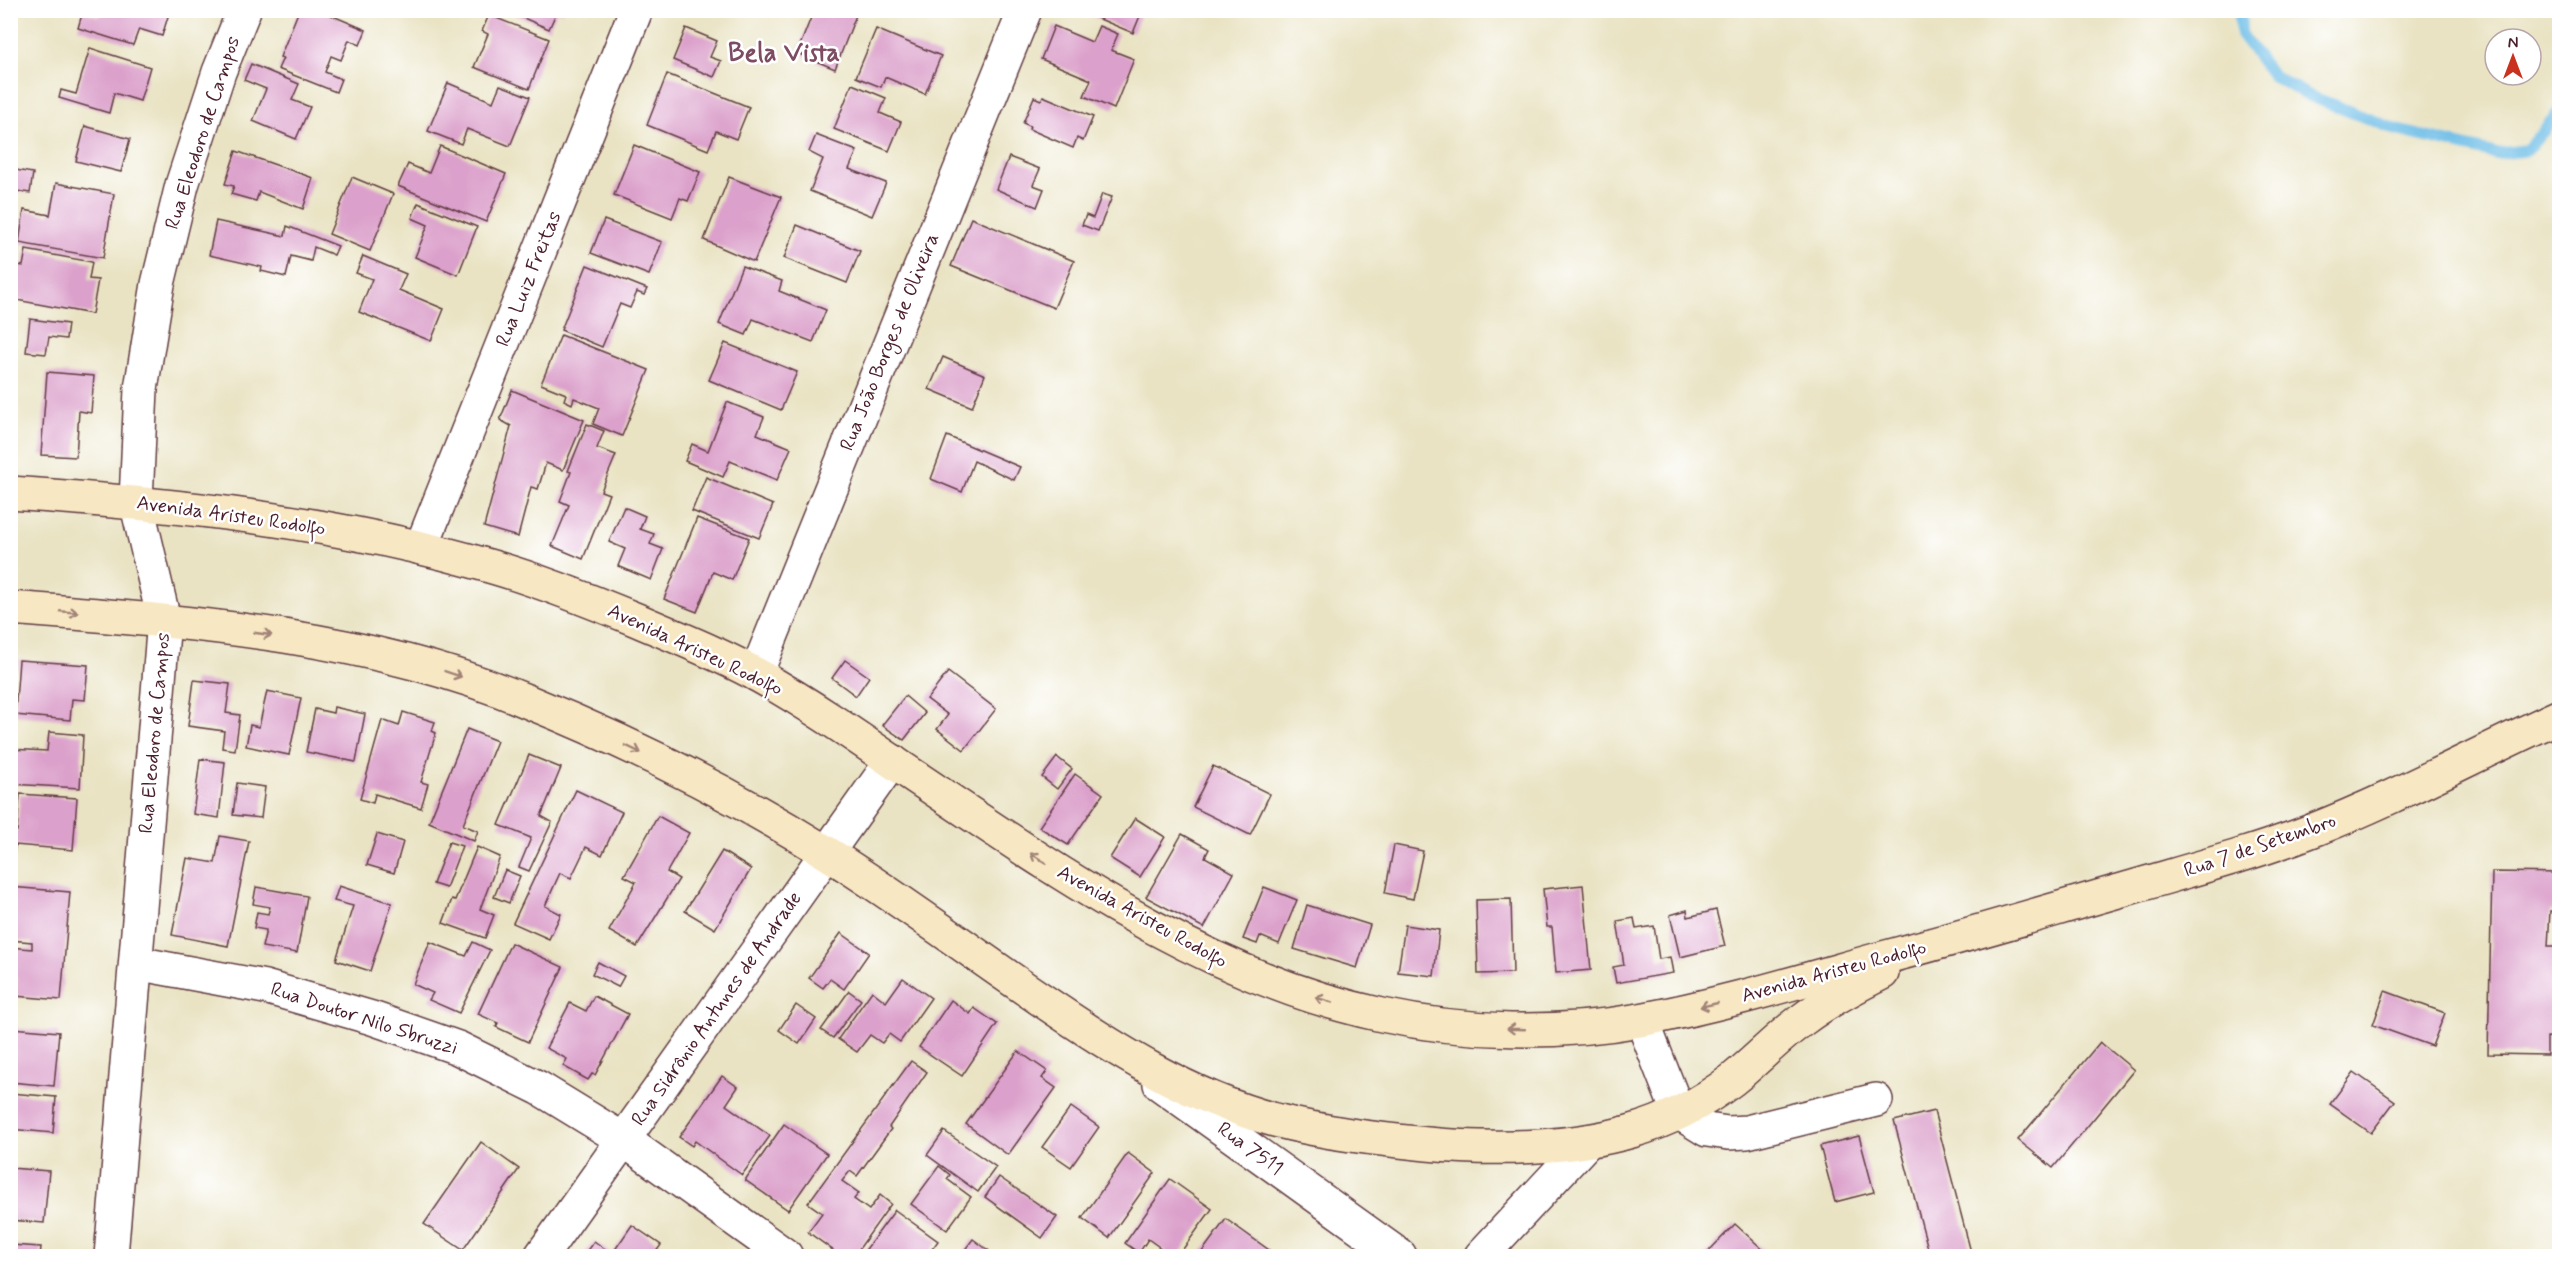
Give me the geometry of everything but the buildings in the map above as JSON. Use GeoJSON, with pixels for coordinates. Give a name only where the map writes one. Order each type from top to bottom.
{"type":"FeatureCollection","features":[{"type":"Feature","properties":{"kind":"street","name":"Rua Eleodoro de Campos"},"geometry":{"type":"LineString","coordinates":[[111,1257],[164,620],[136,501],[141,389],[158,284],[182,184],[219,72],[244,10]]}},
{"type":"Feature","properties":{"kind":"street","name":"Rua Luiz Freitas"},"geometry":{"type":"LineString","coordinates":[[421,548],[636,10]]}},
{"type":"Feature","properties":{"kind":"street","name":"Rua João Borges de Oliveira"},"geometry":{"type":"LineString","coordinates":[[756,674],[1025,10]]}},
{"type":"Feature","properties":{"kind":"street","name":"Avenida Aristeu Rodolfo"},"geometry":{"type":"LineString","coordinates":[[10,493],[136,501],[273,520],[421,548],[499,568],[569,592],[681,639],[756,674],[807,704],[1095,894],[1183,944],[1245,973],[1323,1000],[1386,1016],[1464,1027],[1537,1029],[1608,1025],[1642,1020],[1725,1001],[1948,941]]}},
{"type":"Feature","properties":{"kind":"street","name":"Avenida Aristeu Rodolfo"},"geometry":{"type":"LineString","coordinates":[[10,608],[164,620],[341,645],[428,665],[522,698],[712,787],[827,853],[1101,1041],[1159,1074],[1207,1096],[1285,1122],[1360,1137],[1448,1146],[1523,1146],[1588,1141],[1634,1131],[1701,1101],[1731,1081],[1797,1024],[1828,1001],[1948,941]]}},
{"type":"Feature","properties":{"kind":"street","name":"Rua 7 de Setembro"},"geometry":{"type":"LineString","coordinates":[[1948,941],[2228,859],[2305,834],[2368,808],[2480,752],[2559,716]]}},
{"type":"Feature","properties":{"kind":"street","name":"Rua Sidrônio Antunes de Andrade"},"geometry":{"type":"LineString","coordinates":[[542,1257],[892,761]]}},
{"type":"Feature","properties":{"kind":"street","name":"Rua Doutor Nilo Sbruzzi"},"geometry":{"type":"LineString","coordinates":[[136,963],[265,987],[372,1018],[458,1048],[539,1089],[624,1140],[786,1257]]}},
{"type":"Feature","properties":{"kind":"street"},"geometry":{"type":"LineString","coordinates":[[1642,1020],[1678,1112],[1707,1130],[1728,1133],[1747,1132],[1876,1100]]}},
{"type":"Feature","properties":{"kind":"street","name":"Rua 7511"},"geometry":{"type":"LineString","coordinates":[[1101,1041],[1400,1257]]}},
{"type":"Feature","properties":{"kind":"street"},"geometry":{"type":"LineString","coordinates":[[1481,1257],[1588,1141]]}},
{"type":"Feature","properties":{"kind":"waterway"},"geometry":{"type":"LineString","coordinates":[[2240,10],[2241,34],[2272,75],[2305,94],[2397,130],[2497,154],[2527,150],[2560,111]]}},
{"type":"Feature","properties":{"kind":"district","name":"Bela Vista"},"geometry":{"type":"Point","coordinates":[784,54]}}]}
